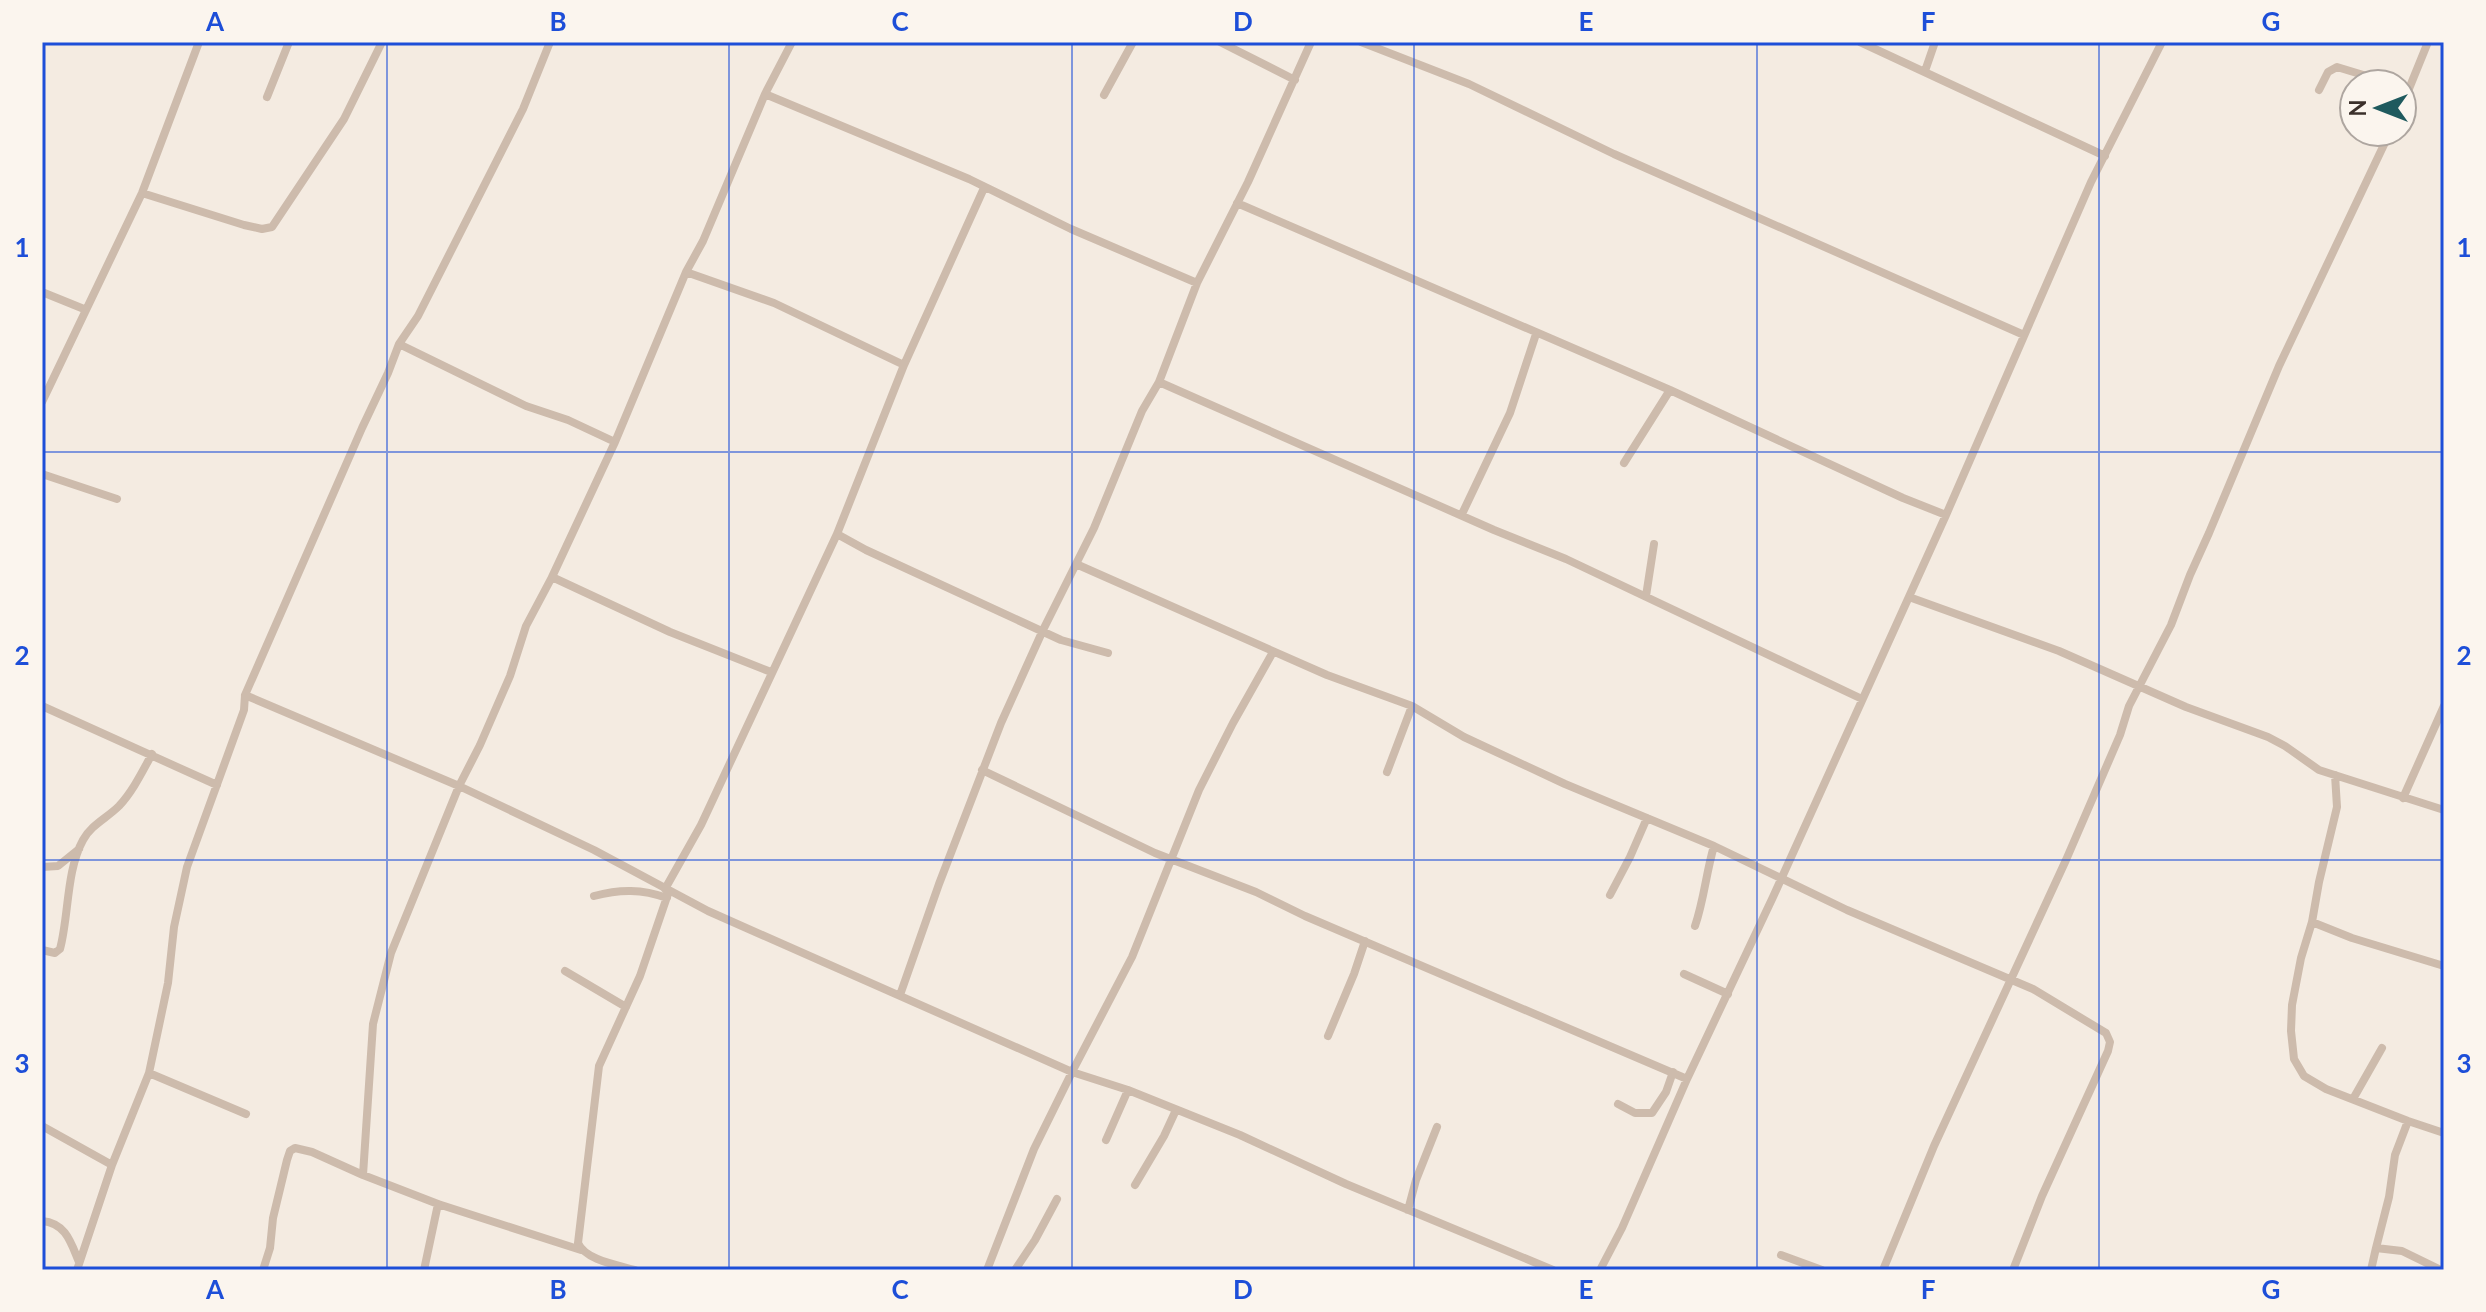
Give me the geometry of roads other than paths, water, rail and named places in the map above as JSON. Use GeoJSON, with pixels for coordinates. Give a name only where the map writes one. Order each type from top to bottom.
{"type":"FeatureCollection","features":[{"type":"Feature","properties":{"kind":"street"},"geometry":{"type":"LineString","coordinates":[[42,402],[142,193],[199,42]]}},
{"type":"Feature","properties":{"kind":"street"},"geometry":{"type":"LineString","coordinates":[[267,97],[289,42]]}},
{"type":"Feature","properties":{"kind":"street"},"geometry":{"type":"LineString","coordinates":[[142,193],[244,225],[262,229],[272,227],[344,119],[382,42]]}},
{"type":"Feature","properties":{"kind":"street"},"geometry":{"type":"LineString","coordinates":[[78,1266],[112,1165],[149,1073],[187,867],[244,710],[245,695],[399,344],[418,316],[496,164],[523,109],[550,42]]}},
{"type":"Feature","properties":{"kind":"street"},"geometry":{"type":"LineString","coordinates":[[363,1175],[373,1024],[385,971],[404,918],[459,786],[510,676],[526,626],[615,442],[686,272],[703,241],[765,94],[792,42]]}},
{"type":"Feature","properties":{"kind":"street"},"geometry":{"type":"LineString","coordinates":[[1104,95],[1133,42]]}},
{"type":"Feature","properties":{"kind":"street"},"geometry":{"type":"LineString","coordinates":[[1220,42],[1295,80]]}},
{"type":"Feature","properties":{"kind":"street"},"geometry":{"type":"LineString","coordinates":[[900,995],[982,770],[1043,630],[1094,528],[1142,411],[1159,382],[1197,283],[1311,42]]}},
{"type":"Feature","properties":{"kind":"street"},"geometry":{"type":"LineString","coordinates":[[1361,42],[1469,84],[1614,154],[2024,335]]}},
{"type":"Feature","properties":{"kind":"street"},"geometry":{"type":"LineString","coordinates":[[1860,42],[2105,156]]}},
{"type":"Feature","properties":{"kind":"street"},"geometry":{"type":"LineString","coordinates":[[1925,71],[1935,42]]}},
{"type":"Feature","properties":{"kind":"street"},"geometry":{"type":"LineString","coordinates":[[1600,1270],[1638,1193],[1687,1079],[1909,597],[2049,276],[2162,42]]}},
{"type":"Feature","properties":{"kind":"street"},"geometry":{"type":"LineString","coordinates":[[2416,68],[2428,42]]}},
{"type":"Feature","properties":{"kind":"street"},"geometry":{"type":"LineString","coordinates":[[2319,90],[2328,72],[2340,68]]}},
{"type":"Feature","properties":{"kind":"street"},"geometry":{"type":"LineString","coordinates":[[765,94],[969,179],[1197,283]]}},
{"type":"Feature","properties":{"kind":"street"},"geometry":{"type":"LineString","coordinates":[[1883,1270],[1934,1146],[2072,846],[2139,684],[2171,625],[2279,366],[2382,148]]}},
{"type":"Feature","properties":{"kind":"street"},"geometry":{"type":"LineString","coordinates":[[581,1250],[578,1243],[596,1080],[606,1046],[640,976],[667,893],[837,534],[904,365],[984,188]]}},
{"type":"Feature","properties":{"kind":"street"},"geometry":{"type":"LineString","coordinates":[[1237,203],[1670,390],[1946,515]]}},
{"type":"Feature","properties":{"kind":"street"},"geometry":{"type":"LineString","coordinates":[[686,272],[774,303],[904,365]]}},
{"type":"Feature","properties":{"kind":"street"},"geometry":{"type":"LineString","coordinates":[[42,292],[84,309]]}},
{"type":"Feature","properties":{"kind":"street"},"geometry":{"type":"LineString","coordinates":[[1462,514],[1510,413],[1536,334]]}},
{"type":"Feature","properties":{"kind":"street"},"geometry":{"type":"LineString","coordinates":[[399,344],[526,406],[568,420],[615,442]]}},
{"type":"Feature","properties":{"kind":"street"},"geometry":{"type":"LineString","coordinates":[[1159,382],[1646,596],[1862,699]]}},
{"type":"Feature","properties":{"kind":"street"},"geometry":{"type":"LineString","coordinates":[[1624,463],[1670,390]]}},
{"type":"Feature","properties":{"kind":"street"},"geometry":{"type":"LineString","coordinates":[[42,474],[117,499]]}},
{"type":"Feature","properties":{"kind":"street"},"geometry":{"type":"LineString","coordinates":[[837,534],[1061,640],[1108,653]]}},
{"type":"Feature","properties":{"kind":"street"},"geometry":{"type":"LineString","coordinates":[[1646,596],[1654,544]]}},
{"type":"Feature","properties":{"kind":"street"},"geometry":{"type":"LineString","coordinates":[[1076,564],[1327,675],[1412,706],[1464,737],[1565,784],[1714,846],[1847,910],[2033,989],[2106,1033],[2110,1042],[2108,1051],[2042,1196],[2013,1270]]}},
{"type":"Feature","properties":{"kind":"street"},"geometry":{"type":"LineString","coordinates":[[552,577],[670,632],[771,672]]}},
{"type":"Feature","properties":{"kind":"street"},"geometry":{"type":"LineString","coordinates":[[1909,597],[2059,651],[2186,707],[2268,737],[2319,770],[2444,810]]}},
{"type":"Feature","properties":{"kind":"street"},"geometry":{"type":"LineString","coordinates":[[987,1270],[1034,1149],[1132,957],[1199,790],[1273,652]]}},
{"type":"Feature","properties":{"kind":"street"},"geometry":{"type":"LineString","coordinates":[[245,695],[459,786],[594,850],[667,893],[1072,1072],[1128,1090],[1240,1135],[1553,1270]]}},
{"type":"Feature","properties":{"kind":"street"},"geometry":{"type":"LineString","coordinates":[[42,706],[217,785]]}},
{"type":"Feature","properties":{"kind":"street"},"geometry":{"type":"LineString","coordinates":[[1387,772],[1412,706]]}},
{"type":"Feature","properties":{"kind":"street"},"geometry":{"type":"LineString","coordinates":[[2403,798],[2444,706]]}},
{"type":"Feature","properties":{"kind":"street"},"geometry":{"type":"LineString","coordinates":[[42,867],[58,866],[79,849],[92,828],[129,794],[152,754]]}},
{"type":"Feature","properties":{"kind":"street"},"geometry":{"type":"LineString","coordinates":[[982,770],[1171,860],[1245,887],[1687,1079]]}},
{"type":"Feature","properties":{"kind":"street"},"geometry":{"type":"LineString","coordinates":[[2335,775],[2337,807],[2292,1005],[2294,1059],[2297,1068],[2310,1080],[2444,1133]]}},
{"type":"Feature","properties":{"kind":"street"},"geometry":{"type":"LineString","coordinates":[[1610,895],[1647,818]]}},
{"type":"Feature","properties":{"kind":"street"},"geometry":{"type":"LineString","coordinates":[[1695,926],[1714,846]]}},
{"type":"Feature","properties":{"kind":"street"},"geometry":{"type":"LineString","coordinates":[[42,950],[55,953],[60,949],[79,849]]}},
{"type":"Feature","properties":{"kind":"street"},"geometry":{"type":"LineString","coordinates":[[594,896],[623,890],[667,893]]}},
{"type":"Feature","properties":{"kind":"street"},"geometry":{"type":"LineString","coordinates":[[2312,922],[2352,938],[2444,966]]}},
{"type":"Feature","properties":{"kind":"street"},"geometry":{"type":"LineString","coordinates":[[1328,1036],[1365,941]]}},
{"type":"Feature","properties":{"kind":"street"},"geometry":{"type":"LineString","coordinates":[[565,971],[626,1007]]}},
{"type":"Feature","properties":{"kind":"street"},"geometry":{"type":"LineString","coordinates":[[1684,974],[1728,994]]}},
{"type":"Feature","properties":{"kind":"street"},"geometry":{"type":"LineString","coordinates":[[2353,1099],[2382,1048]]}},
{"type":"Feature","properties":{"kind":"street"},"geometry":{"type":"LineString","coordinates":[[1618,1104],[1635,1113],[1652,1113],[1666,1092],[1673,1072]]}},
{"type":"Feature","properties":{"kind":"street"},"geometry":{"type":"LineString","coordinates":[[149,1073],[246,1114]]}},
{"type":"Feature","properties":{"kind":"street"},"geometry":{"type":"LineString","coordinates":[[1106,1140],[1128,1090]]}},
{"type":"Feature","properties":{"kind":"street"},"geometry":{"type":"LineString","coordinates":[[1135,1185],[1176,1110]]}},
{"type":"Feature","properties":{"kind":"street"},"geometry":{"type":"LineString","coordinates":[[2371,1270],[2389,1197],[2395,1155],[2408,1121]]}},
{"type":"Feature","properties":{"kind":"street"},"geometry":{"type":"LineString","coordinates":[[42,1126],[112,1165]]}},
{"type":"Feature","properties":{"kind":"street"},"geometry":{"type":"LineString","coordinates":[[1408,1210],[1437,1127]]}},
{"type":"Feature","properties":{"kind":"street"},"geometry":{"type":"LineString","coordinates":[[263,1270],[290,1151],[295,1148],[312,1152],[438,1204],[635,1270]]}},
{"type":"Feature","properties":{"kind":"street"},"geometry":{"type":"LineString","coordinates":[[1015,1270],[1057,1199]]}},
{"type":"Feature","properties":{"kind":"street"},"geometry":{"type":"LineString","coordinates":[[424,1270],[438,1204]]}},
{"type":"Feature","properties":{"kind":"street"},"geometry":{"type":"LineString","coordinates":[[42,1221],[54,1223],[68,1236],[78,1266]]}},
{"type":"Feature","properties":{"kind":"street"},"geometry":{"type":"LineString","coordinates":[[2376,1248],[2402,1251],[2441,1270]]}},
{"type":"Feature","properties":{"kind":"street"},"geometry":{"type":"LineString","coordinates":[[1781,1255],[1822,1270]]}},
{"type":"Feature","properties":{"kind":"street"},"geometry":{"type":"LineString","coordinates":[[596,1270],[598,1258]]}}]}
